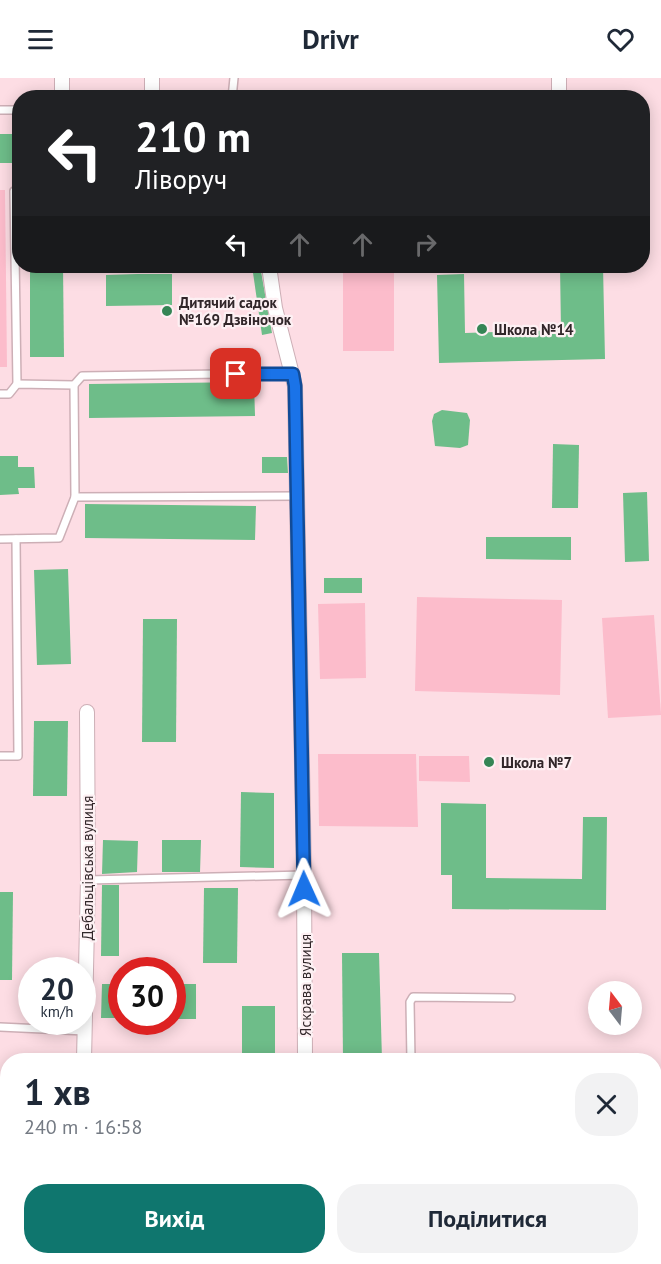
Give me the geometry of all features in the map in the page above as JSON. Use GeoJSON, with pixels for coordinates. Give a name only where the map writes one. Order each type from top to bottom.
{"type":"FeatureCollection","features":[{"type":"Feature","properties":{"kind":"street","name":"Яскрава вулиця"},"geometry":{"type":"LineString","coordinates":[[270,273],[275,308],[293,374],[304,875],[305,1053]]}},
{"type":"Feature","properties":{"kind":"street","name":"Дебальцівська вулиця"},"geometry":{"type":"LineString","coordinates":[[86,957],[87,712]]}},
{"type":"Feature","properties":{"kind":"street","name":"Дебальцівська вулиця"},"geometry":{"type":"LineString","coordinates":[[84,1053],[85,1035]]}},
{"type":"Feature","properties":{"kind":"lane"},"geometry":{"type":"LineString","coordinates":[[0,394],[9,394],[17,384],[16,273]]}},
{"type":"Feature","properties":{"kind":"lane"},"geometry":{"type":"LineString","coordinates":[[0,539],[59,538],[75,497],[74,386],[82,376],[293,374]]}},
{"type":"Feature","properties":{"kind":"lane"},"geometry":{"type":"LineString","coordinates":[[17,384],[74,386]]}},
{"type":"Feature","properties":{"kind":"lane"},"geometry":{"type":"LineString","coordinates":[[75,497],[297,496]]}},
{"type":"Feature","properties":{"kind":"lane"},"geometry":{"type":"LineString","coordinates":[[0,756],[18,756],[16,539]]}},
{"type":"Feature","properties":{"kind":"lane"},"geometry":{"type":"LineString","coordinates":[[88,880],[304,875]]}},
{"type":"Feature","properties":{"kind":"lane"},"geometry":{"type":"LineString","coordinates":[[411,1053],[410,1002],[413,997],[511,998]]}},
{"type":"Feature","properties":{"kind":"lane"},"geometry":{"type":"LineString","coordinates":[[0,1028],[18,1029]]}},
{"type":"Feature","properties":{"kind":"shaded area"},"geometry":{"type":"Polygon","coordinates":[[[0,190],[5,190],[7,367],[0,367],[0,190]]]}},
{"type":"Feature","properties":{"kind":"shaded area"},"geometry":{"type":"Polygon","coordinates":[[[343,273],[394,273],[394,351],[343,351],[343,273]]]}},
{"type":"Feature","properties":{"kind":"shaded area"},"geometry":{"type":"Polygon","coordinates":[[[417,597],[562,600],[560,695],[415,691],[417,597]]]}},
{"type":"Feature","properties":{"kind":"shaded area"},"geometry":{"type":"Polygon","coordinates":[[[365,603],[366,678],[320,679],[318,604],[365,603]]]}},
{"type":"Feature","properties":{"kind":"shaded area"},"geometry":{"type":"Polygon","coordinates":[[[654,615],[661,715],[608,718],[602,618],[654,615]]]}},
{"type":"Feature","properties":{"kind":"shaded area"},"geometry":{"type":"Polygon","coordinates":[[[318,754],[416,754],[418,827],[319,826],[318,754]]]}},
{"type":"Feature","properties":{"kind":"shaded area"},"geometry":{"type":"Polygon","coordinates":[[[419,756],[469,756],[470,782],[419,781],[419,756]]]}},
{"type":"Feature","properties":{"kind":"building"},"geometry":{"type":"Polygon","coordinates":[[[0,134],[12,134],[12,163],[0,163],[0,134]]]}},
{"type":"Feature","properties":{"kind":"building"},"geometry":{"type":"Polygon","coordinates":[[[30,273],[63,273],[64,357],[30,357],[30,273]]]}},
{"type":"Feature","properties":{"kind":"building"},"geometry":{"type":"Polygon","coordinates":[[[253,273],[261,273],[272,333],[262,335],[253,273]]]}},
{"type":"Feature","properties":{"kind":"building"},"geometry":{"type":"Polygon","coordinates":[[[560,273],[603,273],[605,359],[439,363],[437,275],[464,274],[465,333],[561,330],[560,273]]]}},
{"type":"Feature","properties":{"kind":"building"},"geometry":{"type":"Polygon","coordinates":[[[172,274],[172,305],[106,306],[106,275],[172,274]]]}},
{"type":"Feature","properties":{"kind":"building"},"geometry":{"type":"Polygon","coordinates":[[[254,382],[255,416],[89,418],[89,384],[254,382]]]}},
{"type":"Feature","properties":{"kind":"building"},"geometry":{"type":"Polygon","coordinates":[[[442,410],[467,413],[470,420],[468,445],[460,448],[435,446],[432,421],[434,414],[442,410]]]}},
{"type":"Feature","properties":{"kind":"building"},"geometry":{"type":"Polygon","coordinates":[[[553,444],[579,445],[578,508],[552,508],[553,444]]]}},
{"type":"Feature","properties":{"kind":"building"},"geometry":{"type":"Polygon","coordinates":[[[0,456],[18,456],[18,467],[34,467],[35,488],[18,488],[19,494],[0,495],[0,456]]]}},
{"type":"Feature","properties":{"kind":"building"},"geometry":{"type":"Polygon","coordinates":[[[262,457],[287,457],[288,473],[262,473],[262,457]]]}},
{"type":"Feature","properties":{"kind":"building"},"geometry":{"type":"Polygon","coordinates":[[[647,492],[649,561],[625,562],[623,493],[647,492]]]}},
{"type":"Feature","properties":{"kind":"building"},"geometry":{"type":"Polygon","coordinates":[[[85,504],[256,506],[255,540],[85,538],[85,504]]]}},
{"type":"Feature","properties":{"kind":"building"},"geometry":{"type":"Polygon","coordinates":[[[486,537],[571,537],[571,560],[486,559],[486,537]]]}},
{"type":"Feature","properties":{"kind":"building"},"geometry":{"type":"Polygon","coordinates":[[[68,569],[71,664],[37,665],[34,570],[68,569]]]}},
{"type":"Feature","properties":{"kind":"building"},"geometry":{"type":"Polygon","coordinates":[[[324,578],[362,578],[362,593],[324,593],[324,578]]]}},
{"type":"Feature","properties":{"kind":"building"},"geometry":{"type":"Polygon","coordinates":[[[143,619],[177,619],[176,742],[142,742],[143,619]]]}},
{"type":"Feature","properties":{"kind":"building"},"geometry":{"type":"Polygon","coordinates":[[[34,721],[68,721],[67,796],[33,796],[34,721]]]}},
{"type":"Feature","properties":{"kind":"building"},"geometry":{"type":"Polygon","coordinates":[[[241,792],[274,793],[274,868],[240,867],[241,792]]]}},
{"type":"Feature","properties":{"kind":"building"},"geometry":{"type":"Polygon","coordinates":[[[441,803],[486,804],[486,878],[582,879],[583,817],[607,817],[606,910],[452,909],[452,875],[441,875],[441,803]]]}},
{"type":"Feature","properties":{"kind":"building"},"geometry":{"type":"Polygon","coordinates":[[[103,840],[138,841],[137,872],[102,874],[103,840]]]}},
{"type":"Feature","properties":{"kind":"building"},"geometry":{"type":"Polygon","coordinates":[[[162,840],[201,840],[200,872],[162,872],[162,840]]]}},
{"type":"Feature","properties":{"kind":"building"},"geometry":{"type":"Polygon","coordinates":[[[102,885],[119,885],[119,956],[101,956],[102,885]]]}},
{"type":"Feature","properties":{"kind":"building"},"geometry":{"type":"Polygon","coordinates":[[[204,888],[238,888],[237,963],[203,963],[204,888]]]}},
{"type":"Feature","properties":{"kind":"building"},"geometry":{"type":"Polygon","coordinates":[[[0,892],[13,892],[12,980],[0,980],[0,892]]]}},
{"type":"Feature","properties":{"kind":"building"},"geometry":{"type":"Polygon","coordinates":[[[342,953],[379,953],[382,1053],[343,1053],[342,953]]]}},
{"type":"Feature","properties":{"kind":"building"},"geometry":{"type":"Polygon","coordinates":[[[102,984],[108,984],[108,1018],[101,1018],[102,984]]]}},
{"type":"Feature","properties":{"kind":"building"},"geometry":{"type":"Polygon","coordinates":[[[186,984],[196,984],[196,1019],[186,1019],[186,984]]]}},
{"type":"Feature","properties":{"kind":"building"},"geometry":{"type":"Polygon","coordinates":[[[242,1006],[275,1006],[275,1053],[242,1053],[242,1006]]]}},
{"type":"Feature","properties":{"kind":"place","name":"Дитячий садок №169 Дзвіночок"},"geometry":{"type":"Point","coordinates":[167,311]}},
{"type":"Feature","properties":{"kind":"place","name":"Школа №14"},"geometry":{"type":"Point","coordinates":[482,329]}},
{"type":"Feature","properties":{"kind":"place","name":"Школа №7"},"geometry":{"type":"Point","coordinates":[489,762]}},
{"type":"Feature","properties":{"kind":"route"},"geometry":{"type":"LineString","coordinates":[[236,374],[293,374],[295,386],[304,889]]}}]}
